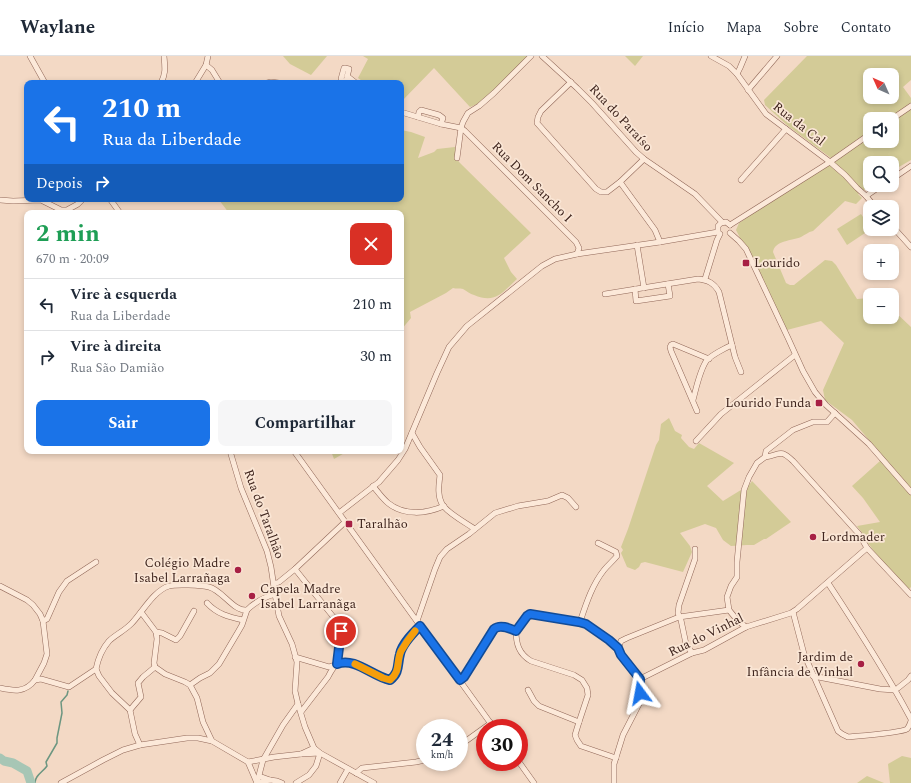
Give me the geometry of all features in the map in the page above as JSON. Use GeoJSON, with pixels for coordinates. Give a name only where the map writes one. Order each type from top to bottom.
{"type":"FeatureCollection","features":[{"type":"Feature","properties":{"kind":"street"},"geometry":{"type":"LineString","coordinates":[[30,56],[43,80]]}},
{"type":"Feature","properties":{"kind":"street"},"geometry":{"type":"LineString","coordinates":[[162,80],[165,66],[164,56]]}},
{"type":"Feature","properties":{"kind":"street"},"geometry":{"type":"LineString","coordinates":[[197,80],[206,65],[208,56]]}},
{"type":"Feature","properties":{"kind":"street"},"geometry":{"type":"LineString","coordinates":[[457,158],[463,122],[468,113],[494,93],[531,56]]}},
{"type":"Feature","properties":{"kind":"street","name":"Rua do Paraíso"},"geometry":{"type":"LineString","coordinates":[[542,56],[592,103],[636,152],[695,194],[722,222]]}},
{"type":"Feature","properties":{"kind":"street","name":"Rua da Cal"},"geometry":{"type":"LineString","coordinates":[[711,56],[729,66],[737,74],[766,114],[830,162],[870,200]]}},
{"type":"Feature","properties":{"kind":"street"},"geometry":{"type":"LineString","coordinates":[[737,74],[745,56]]}},
{"type":"Feature","properties":{"kind":"street"},"geometry":{"type":"LineString","coordinates":[[748,90],[777,56]]}},
{"type":"Feature","properties":{"kind":"street"},"geometry":{"type":"LineString","coordinates":[[206,65],[212,70],[218,80]]}},
{"type":"Feature","properties":{"kind":"street"},"geometry":{"type":"LineString","coordinates":[[346,76],[352,80]]}},
{"type":"Feature","properties":{"kind":"street"},"geometry":{"type":"LineString","coordinates":[[571,82],[541,111],[538,117],[538,123],[596,189],[601,192],[607,192],[644,159]]}},
{"type":"Feature","properties":{"kind":"street"},"geometry":{"type":"LineString","coordinates":[[899,114],[911,106]]}},
{"type":"Feature","properties":{"kind":"street"},"geometry":{"type":"LineString","coordinates":[[404,113],[418,117],[419,112],[422,110],[439,115],[443,118],[441,124],[462,128]]}},
{"type":"Feature","properties":{"kind":"street","name":"Rua Dom Sancho I"},"geometry":{"type":"LineString","coordinates":[[462,128],[576,242],[579,248],[577,254]]}},
{"type":"Feature","properties":{"kind":"street"},"geometry":{"type":"LineString","coordinates":[[741,180],[786,129]]}},
{"type":"Feature","properties":{"kind":"street"},"geometry":{"type":"LineString","coordinates":[[730,225],[830,162],[863,139]]}},
{"type":"Feature","properties":{"kind":"street"},"geometry":{"type":"LineString","coordinates":[[899,174],[910,167]]}},
{"type":"Feature","properties":{"kind":"street"},"geometry":{"type":"LineString","coordinates":[[620,182],[655,230],[660,242]]}},
{"type":"Feature","properties":{"kind":"street"},"geometry":{"type":"LineString","coordinates":[[866,196],[872,192]]}},
{"type":"Feature","properties":{"kind":"street"},"geometry":{"type":"LineString","coordinates":[[0,200],[24,201]]}},
{"type":"Feature","properties":{"kind":"street"},"geometry":{"type":"LineString","coordinates":[[45,202],[61,210]]}},
{"type":"Feature","properties":{"kind":"street"},"geometry":{"type":"LineString","coordinates":[[67,210],[80,202]]}},
{"type":"Feature","properties":{"kind":"street"},"geometry":{"type":"LineString","coordinates":[[704,279],[719,233],[718,226],[722,222],[726,222],[730,225]]}},
{"type":"Feature","properties":{"kind":"street"},"geometry":{"type":"LineString","coordinates":[[730,225],[730,233]]}},
{"type":"Feature","properties":{"kind":"street"},"geometry":{"type":"LineString","coordinates":[[404,451],[449,347],[462,332],[488,309],[542,266],[555,259],[577,254],[719,233],[726,235],[730,233]]}},
{"type":"Feature","properties":{"kind":"street"},"geometry":{"type":"LineString","coordinates":[[730,233],[746,249],[795,355],[815,392],[826,405],[869,444],[911,492]]}},
{"type":"Feature","properties":{"kind":"street"},"geometry":{"type":"LineString","coordinates":[[899,234],[911,247]]}},
{"type":"Feature","properties":{"kind":"street"},"geometry":{"type":"LineString","coordinates":[[637,245],[644,288]]}},
{"type":"Feature","properties":{"kind":"street"},"geometry":{"type":"LineString","coordinates":[[604,294],[698,279],[704,279],[714,284],[719,292],[734,357],[742,372]]}},
{"type":"Feature","properties":{"kind":"street"},"geometry":{"type":"LineString","coordinates":[[635,289],[636,302],[670,296],[668,284]]}},
{"type":"Feature","properties":{"kind":"street"},"geometry":{"type":"LineString","coordinates":[[697,410],[670,347],[673,344],[709,358]]}},
{"type":"Feature","properties":{"kind":"street"},"geometry":{"type":"LineString","coordinates":[[693,400],[703,368],[709,358],[732,345]]}},
{"type":"Feature","properties":{"kind":"street"},"geometry":{"type":"LineString","coordinates":[[696,441],[722,414],[795,355]]}},
{"type":"Feature","properties":{"kind":"street"},"geometry":{"type":"LineString","coordinates":[[746,627],[738,621],[729,610],[727,597],[731,586],[737,577],[737,562],[744,490],[748,476],[757,463],[765,456],[766,451],[793,430],[813,422],[827,422],[835,413]]}},
{"type":"Feature","properties":{"kind":"street"},"geometry":{"type":"LineString","coordinates":[[412,433],[440,475],[438,490],[442,504],[454,515],[475,529]]}},
{"type":"Feature","properties":{"kind":"street"},"geometry":{"type":"LineString","coordinates":[[765,456],[770,456],[778,452],[786,454],[859,534],[868,548],[911,595]]}},
{"type":"Feature","properties":{"kind":"street","name":"Rua do Taralhão"},"geometry":{"type":"LineString","coordinates":[[231,454],[241,488],[268,551],[272,567],[274,594],[279,616],[292,644],[297,662],[295,691],[298,704],[305,727],[314,748],[320,753],[374,783]]}},
{"type":"Feature","properties":{"kind":"street"},"geometry":{"type":"LineString","coordinates":[[296,454],[488,719]]}},
{"type":"Feature","properties":{"kind":"street"},"geometry":{"type":"LineString","coordinates":[[339,513],[379,482],[389,472],[402,454]]}},
{"type":"Feature","properties":{"kind":"street"},"geometry":{"type":"LineString","coordinates":[[373,486],[388,503],[398,510],[419,513],[434,511],[444,506]]}},
{"type":"Feature","properties":{"kind":"street"},"geometry":{"type":"LineString","coordinates":[[417,621],[440,557],[447,549],[494,513],[518,506],[548,501],[562,495],[568,498],[576,507]]}},
{"type":"Feature","properties":{"kind":"street"},"geometry":{"type":"LineString","coordinates":[[274,584],[279,582],[345,522]]}},
{"type":"Feature","properties":{"kind":"street"},"geometry":{"type":"LineString","coordinates":[[580,622],[593,588],[604,571],[617,556],[616,552],[598,543]]}},
{"type":"Feature","properties":{"kind":"street","name":"Rua do Vinhal"},"geometry":{"type":"LineString","coordinates":[[640,679],[692,653],[704,650],[746,627],[793,612],[868,548]]}},
{"type":"Feature","properties":{"kind":"street"},"geometry":{"type":"LineString","coordinates":[[692,653],[686,644],[678,613],[679,605],[695,559],[695,549]]}},
{"type":"Feature","properties":{"kind":"street"},"geometry":{"type":"LineString","coordinates":[[43,621],[47,619],[67,581],[96,562]]}},
{"type":"Feature","properties":{"kind":"street"},"geometry":{"type":"LineString","coordinates":[[295,568],[339,624],[341,631],[337,664],[301,712]]}},
{"type":"Feature","properties":{"kind":"street"},"geometry":{"type":"LineString","coordinates":[[793,612],[804,654],[838,731],[848,737],[906,730],[910,725],[911,720],[850,616],[828,583]]}},
{"type":"Feature","properties":{"kind":"street"},"geometry":{"type":"LineString","coordinates":[[140,745],[135,734],[130,710],[112,693],[99,676],[96,669],[98,659],[109,641],[130,625],[155,595],[169,585],[194,585],[209,587],[217,590],[239,609],[247,610]]}},
{"type":"Feature","properties":{"kind":"street"},"geometry":{"type":"LineString","coordinates":[[0,586],[27,600],[40,614],[43,621],[46,654],[44,663],[31,685],[24,689],[15,690],[0,688]]}},
{"type":"Feature","properties":{"kind":"street"},"geometry":{"type":"LineString","coordinates":[[190,685],[210,673],[218,664],[238,632],[247,610],[268,596],[274,594]]}},
{"type":"Feature","properties":{"kind":"street"},"geometry":{"type":"LineString","coordinates":[[207,603],[211,608],[227,616],[243,620]]}},
{"type":"Feature","properties":{"kind":"street"},"geometry":{"type":"LineString","coordinates":[[618,648],[621,641],[679,617],[729,610]]}},
{"type":"Feature","properties":{"kind":"street"},"geometry":{"type":"LineString","coordinates":[[141,612],[156,632],[155,667],[165,674],[190,685],[197,698],[202,722],[212,742]]}},
{"type":"Feature","properties":{"kind":"street"},"geometry":{"type":"LineString","coordinates":[[156,632],[162,633],[176,640],[180,636],[194,612]]}},
{"type":"Feature","properties":{"kind":"street"},"geometry":{"type":"LineString","coordinates":[[614,783],[616,758],[623,735],[638,704],[640,679],[621,655],[618,648],[586,624],[530,614],[516,631],[518,648],[526,658],[531,661],[574,675],[582,680],[587,688],[588,695],[575,735],[577,740],[581,746],[616,758]]}},
{"type":"Feature","properties":{"kind":"street"},"geometry":{"type":"LineString","coordinates":[[295,657],[328,667],[342,662],[352,663],[390,680],[394,676],[397,669],[400,653],[407,640],[420,626]]}},
{"type":"Feature","properties":{"kind":"street"},"geometry":{"type":"LineString","coordinates":[[460,680],[464,677],[496,626],[510,628],[516,631]]}},
{"type":"Feature","properties":{"kind":"street"},"geometry":{"type":"LineString","coordinates":[[130,710],[141,698],[138,683],[155,667]]}},
{"type":"Feature","properties":{"kind":"street"},"geometry":{"type":"LineString","coordinates":[[35,680],[41,679],[69,687],[96,669]]}},
{"type":"Feature","properties":{"kind":"street"},"geometry":{"type":"LineString","coordinates":[[813,676],[880,689],[894,690],[911,676]]}},
{"type":"Feature","properties":{"kind":"street"},"geometry":{"type":"LineString","coordinates":[[528,690],[538,706],[579,722]]}},
{"type":"Feature","properties":{"kind":"street"},"geometry":{"type":"LineString","coordinates":[[257,783],[263,760],[283,725],[298,704]]}},
{"type":"Feature","properties":{"kind":"street"},"geometry":{"type":"LineString","coordinates":[[61,783],[123,750],[140,745],[187,738],[198,738],[212,742],[248,762],[274,757],[320,753],[316,766],[309,774],[296,783]]}},
{"type":"Feature","properties":{"kind":"street"},"geometry":{"type":"LineString","coordinates":[[302,754],[314,748]]}},
{"type":"Feature","properties":{"kind":"street"},"geometry":{"type":"LineString","coordinates":[[248,762],[257,783]]}},
{"type":"Feature","properties":{"kind":"street"},"geometry":{"type":"LineString","coordinates":[[356,773],[362,768],[416,762]]}},
{"type":"Feature","properties":{"kind":"street"},"geometry":{"type":"LineString","coordinates":[[340,783],[348,769]]}},
{"type":"Feature","properties":{"kind":"street"},"geometry":{"type":"LineString","coordinates":[[525,771],[534,783]]}},
{"type":"Feature","properties":{"kind":"street"},"geometry":{"type":"LineString","coordinates":[[259,776],[282,783]]}},
{"type":"Feature","properties":{"kind":"street"},"geometry":{"type":"LineString","coordinates":[[257,783],[270,780]]}},
{"type":"Feature","properties":{"kind":"shaded area"},"geometry":{"type":"Polygon","coordinates":[[[283,56],[327,56],[311,75],[290,64],[283,56]]]}},
{"type":"Feature","properties":{"kind":"shaded area"},"geometry":{"type":"Polygon","coordinates":[[[363,56],[529,56],[482,102],[470,107],[434,68],[404,99],[404,80],[361,80],[358,78],[368,59],[363,56]]]}},
{"type":"Feature","properties":{"kind":"shaded area"},"geometry":{"type":"Polygon","coordinates":[[[625,56],[643,56],[635,66],[625,56]]]}},
{"type":"Feature","properties":{"kind":"shaded area"},"geometry":{"type":"Polygon","coordinates":[[[807,56],[911,56],[911,80],[903,87],[911,98],[911,160],[899,167],[899,156],[863,156],[863,191],[858,194],[862,198],[856,204],[845,201],[813,231],[801,237],[780,243],[774,248],[773,252],[786,283],[794,285],[825,260],[832,261],[857,299],[863,299],[863,324],[899,324],[899,316],[911,327],[911,587],[908,590],[876,554],[857,526],[880,522],[863,498],[852,486],[880,461],[880,453],[852,420],[825,400],[823,390],[844,343],[821,321],[787,330],[736,230],[739,223],[831,158],[788,126],[765,105],[764,100],[807,56]]]}},
{"type":"Feature","properties":{"kind":"shaded area"},"geometry":{"type":"Polygon","coordinates":[[[404,131],[425,137],[418,158],[434,152],[437,149],[455,147],[455,157],[460,163],[531,233],[504,258],[511,272],[517,279],[498,296],[493,298],[481,297],[473,295],[463,289],[453,288],[410,312],[411,318],[404,326],[404,210],[227,210],[221,202],[404,202],[404,131]]]}},
{"type":"Feature","properties":{"kind":"shaded area"},"geometry":{"type":"Polygon","coordinates":[[[861,214],[863,217],[863,234],[847,245],[837,229],[861,214]]]}},
{"type":"Feature","properties":{"kind":"shaded area"},"geometry":{"type":"Polygon","coordinates":[[[669,418],[675,431],[682,435],[681,438],[689,447],[694,449],[699,443],[734,463],[707,486],[723,501],[749,485],[752,481],[791,522],[766,539],[754,545],[731,546],[723,540],[716,528],[705,524],[680,533],[690,546],[692,552],[683,572],[645,562],[641,563],[635,570],[627,567],[621,553],[623,550],[621,547],[659,440],[661,424],[669,418]]]}},
{"type":"Feature","properties":{"kind":"shaded area"},"geometry":{"type":"Polygon","coordinates":[[[332,454],[343,454],[334,459],[332,454]]]}},
{"type":"Feature","properties":{"kind":"shaded area"},"geometry":{"type":"Polygon","coordinates":[[[902,756],[911,758],[911,783],[890,783],[888,764],[902,756]]]}},
{"type":"Feature","properties":{"kind":"shaded area"},"geometry":{"type":"Polygon","coordinates":[[[867,776],[884,783],[857,783],[867,776]]]}},
{"type":"Feature","properties":{"kind":"waterway"},"geometry":{"type":"LineString","coordinates":[[35,783],[35,780],[47,766],[46,762],[57,743],[62,713],[61,702],[67,695],[68,691]]}},
{"type":"Feature","properties":{"kind":"waterway"},"geometry":{"type":"LineString","coordinates":[[0,758],[27,771],[31,783]]}},
{"type":"Feature","properties":{"kind":"slow traffic"},"geometry":{"type":"LineString","coordinates":[[355,664],[390,680],[394,676],[397,669],[400,653],[407,640],[415,631]]}},
{"type":"Feature","properties":{"kind":"place","name":"Lourido"},"geometry":{"type":"Point","coordinates":[746,263]}},
{"type":"Feature","properties":{"kind":"place","name":"Lourido Funda"},"geometry":{"type":"Point","coordinates":[819,403]}},
{"type":"Feature","properties":{"kind":"place","name":"Taralhão"},"geometry":{"type":"Point","coordinates":[349,524]}},
{"type":"Feature","properties":{"kind":"place","name":"Lordmader"},"geometry":{"type":"Point","coordinates":[813,537]}},
{"type":"Feature","properties":{"kind":"place","name":"Colégio Madre Isabel Larrañaga"},"geometry":{"type":"Point","coordinates":[238,570]}},
{"type":"Feature","properties":{"kind":"place","name":"Capela Madre Isabel Larranãga"},"geometry":{"type":"Point","coordinates":[252,596]}},
{"type":"Feature","properties":{"kind":"place","name":"Jardim de Infância de Vinhal"},"geometry":{"type":"Point","coordinates":[861,664]}},
{"type":"Feature","properties":{"kind":"route"},"geometry":{"type":"LineString","coordinates":[[341,631],[337,664],[342,662],[352,663],[390,680],[394,676],[397,669],[400,653],[407,640],[420,626],[460,680],[464,677],[496,626],[510,628],[516,631],[530,614],[555,617],[586,624],[618,648],[621,655],[640,679],[640,693]]}}]}
